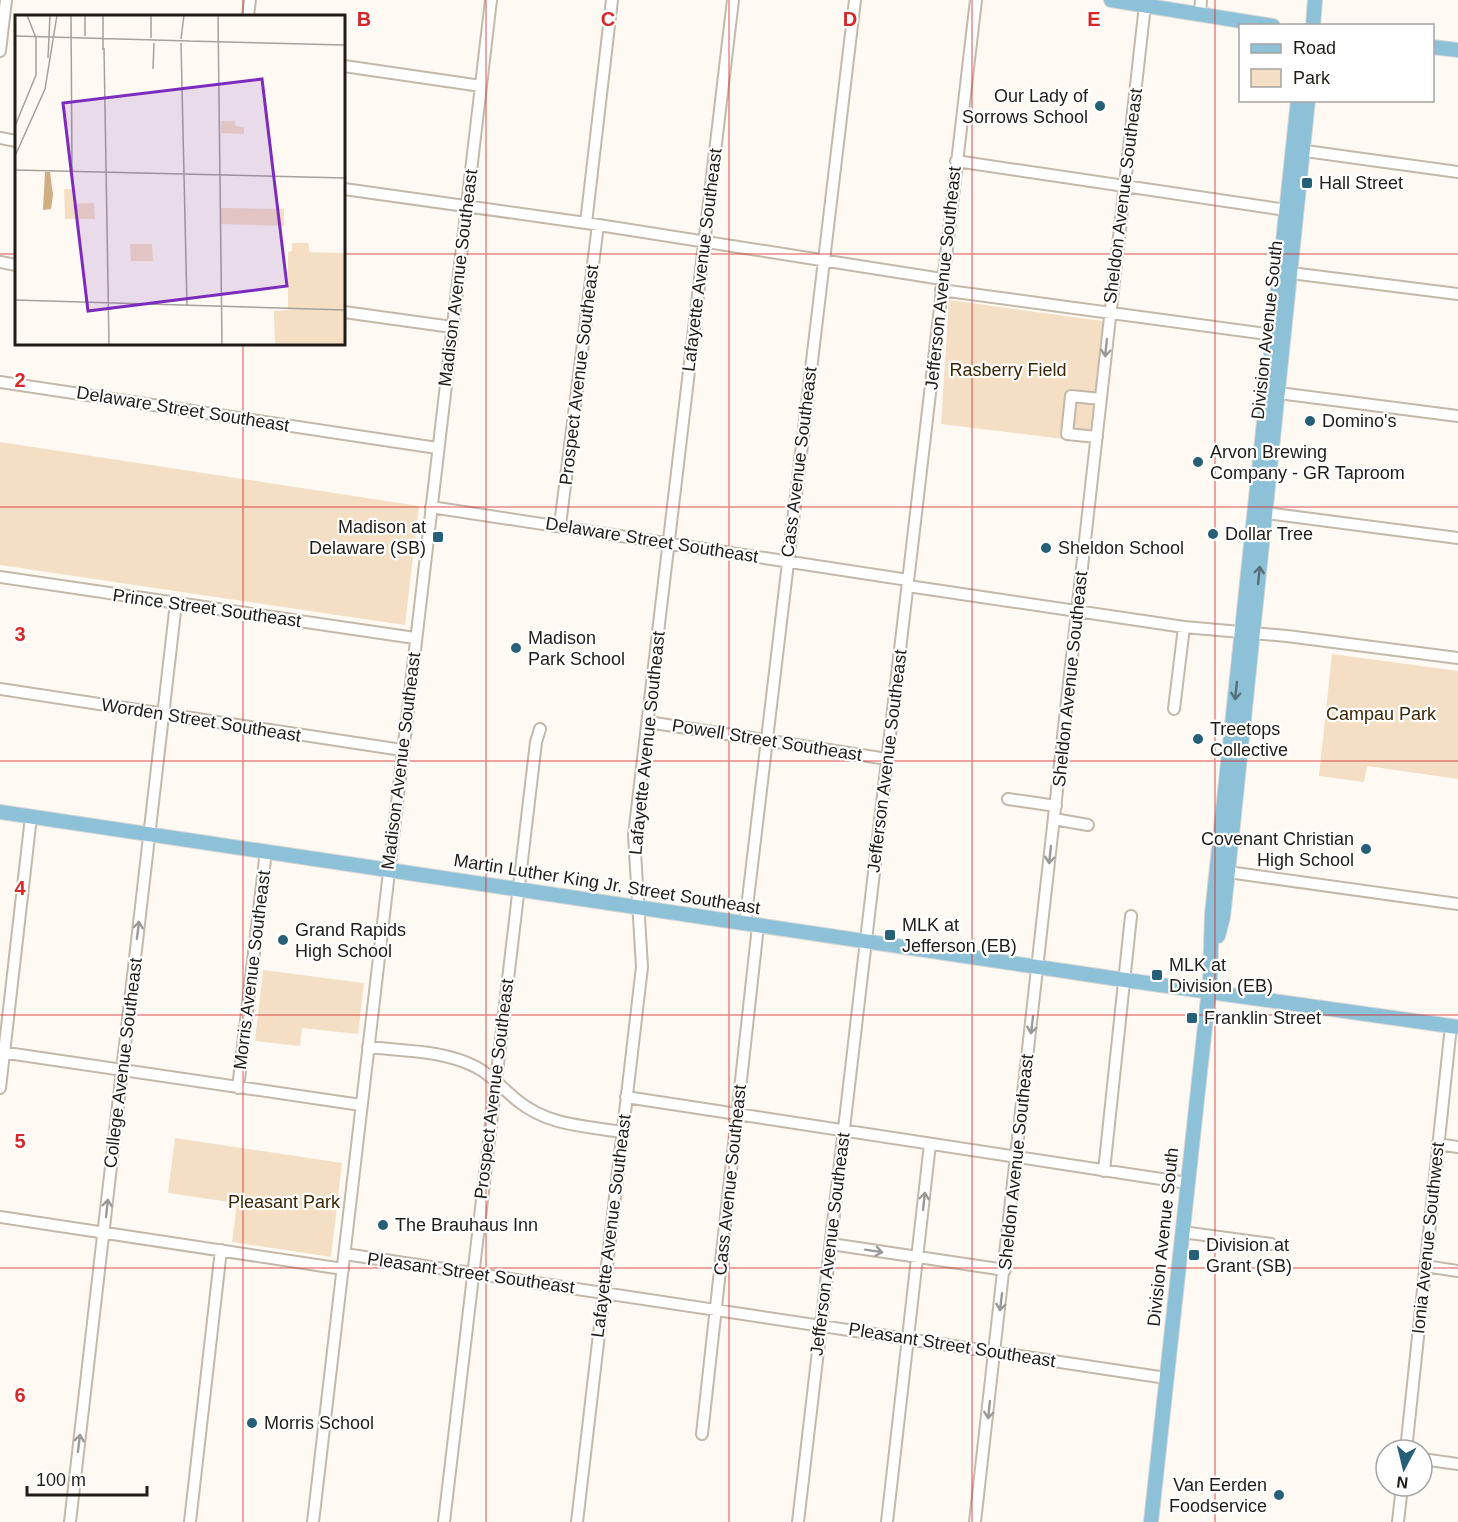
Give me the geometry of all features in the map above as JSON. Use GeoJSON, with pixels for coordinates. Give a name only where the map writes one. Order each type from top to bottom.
{"type":"FeatureCollection","features":[{"type":"Feature","properties":{"kind":"main road"},"geometry":{"type":"LineString","coordinates":[[1111,0],[1145,5],[1200,7],[1265,24]]}},
{"type":"Feature","properties":{"kind":"main road"},"geometry":{"type":"LineString","coordinates":[[1313,24],[1315,0]]}},
{"type":"Feature","properties":{"kind":"main road"},"geometry":{"type":"LineString","coordinates":[[1434,47],[1458,51]]}},
{"type":"Feature","properties":{"kind":"main road","name":"Division Avenue South"},"geometry":{"type":"LineString","coordinates":[[1151,1522],[1212,956],[1212,914],[1222,871],[1298,150],[1298,102]]}},
{"type":"Feature","properties":{"kind":"main road","name":"Division Avenue South"},"geometry":{"type":"LineString","coordinates":[[1285,272],[1286,210],[1308,102]]}},
{"type":"Feature","properties":{"kind":"main road","name":"Martin Luther King Jr. Street Southeast"},"geometry":{"type":"LineString","coordinates":[[0,812],[1454,1027]]}},
{"type":"Feature","properties":{"kind":"street"},"geometry":{"type":"LineString","coordinates":[[0,51],[6,0]]}},
{"type":"Feature","properties":{"kind":"street"},"geometry":{"type":"LineString","coordinates":[[248,15],[250,0]]}},
{"type":"Feature","properties":{"kind":"street","name":"Madison Avenue Southeast"},"geometry":{"type":"LineString","coordinates":[[313,1522],[491,0]]}},
{"type":"Feature","properties":{"kind":"street"},"geometry":{"type":"LineString","coordinates":[[586,223],[612,0]]}},
{"type":"Feature","properties":{"kind":"street","name":"Lafayette Avenue Southeast"},"geometry":{"type":"LineString","coordinates":[[577,1522],[602,1292],[642,967],[634,835],[733,0]]}},
{"type":"Feature","properties":{"kind":"street","name":"Cass Avenue Southeast"},"geometry":{"type":"LineString","coordinates":[[702,1434],[737,1115],[767,741],[855,0]]}},
{"type":"Feature","properties":{"kind":"street","name":"Jefferson Avenue Southeast"},"geometry":{"type":"LineString","coordinates":[[798,1522],[976,0]]}},
{"type":"Feature","properties":{"kind":"street","name":"Sheldon Avenue Southeast"},"geometry":{"type":"LineString","coordinates":[[975,1522],[1145,5]]}},
{"type":"Feature","properties":{"kind":"street"},"geometry":{"type":"LineString","coordinates":[[4,18],[15,20]]}},
{"type":"Feature","properties":{"kind":"street"},"geometry":{"type":"LineString","coordinates":[[345,66],[481,86]]}},
{"type":"Feature","properties":{"kind":"street"},"geometry":{"type":"LineString","coordinates":[[0,138],[15,141]]}},
{"type":"Feature","properties":{"kind":"street"},"geometry":{"type":"LineString","coordinates":[[1298,150],[1458,172]]}},
{"type":"Feature","properties":{"kind":"street"},"geometry":{"type":"LineString","coordinates":[[956,161],[1286,210]]}},
{"type":"Feature","properties":{"kind":"street"},"geometry":{"type":"LineString","coordinates":[[345,189],[705,241],[1110,314],[1278,336]]}},
{"type":"Feature","properties":{"kind":"street","name":"Prospect Avenue Southeast"},"geometry":{"type":"LineString","coordinates":[[560,525],[598,225]]}},
{"type":"Feature","properties":{"kind":"street"},"geometry":{"type":"LineString","coordinates":[[0,262],[15,265]]}},
{"type":"Feature","properties":{"kind":"street"},"geometry":{"type":"LineString","coordinates":[[1285,272],[1458,294]]}},
{"type":"Feature","properties":{"kind":"street"},"geometry":{"type":"LineString","coordinates":[[345,312],[452,327]]}},
{"type":"Feature","properties":{"kind":"street","name":"Delaware Street Southeast"},"geometry":{"type":"LineString","coordinates":[[0,382],[437,448]]}},
{"type":"Feature","properties":{"kind":"street"},"geometry":{"type":"LineString","coordinates":[[1272,392],[1458,416]]}},
{"type":"Feature","properties":{"kind":"street"},"geometry":{"type":"LineString","coordinates":[[1097,437],[1067,434],[1071,396],[1101,399]]}},
{"type":"Feature","properties":{"kind":"street","name":"Delaware Street Southeast"},"geometry":{"type":"LineString","coordinates":[[431,507],[788,561],[908,583],[1184,627],[1458,658]]}},
{"type":"Feature","properties":{"kind":"street"},"geometry":{"type":"LineString","coordinates":[[1260,512],[1458,538]]}},
{"type":"Feature","properties":{"kind":"street","name":"Prince Street Southeast"},"geometry":{"type":"LineString","coordinates":[[0,577],[415,638]]}},
{"type":"Feature","properties":{"kind":"street","name":"College Avenue Southeast"},"geometry":{"type":"LineString","coordinates":[[70,1522],[176,603]]}},
{"type":"Feature","properties":{"kind":"street"},"geometry":{"type":"LineString","coordinates":[[1174,709],[1184,627]]}},
{"type":"Feature","properties":{"kind":"street","name":"Worden Street Southeast"},"geometry":{"type":"LineString","coordinates":[[0,689],[402,750]]}},
{"type":"Feature","properties":{"kind":"street","name":"Powell Street Southeast"},"geometry":{"type":"LineString","coordinates":[[648,722],[887,759]]}},
{"type":"Feature","properties":{"kind":"street","name":"Prospect Avenue Southeast"},"geometry":{"type":"LineString","coordinates":[[444,1522],[518,889],[536,742],[540,729]]}},
{"type":"Feature","properties":{"kind":"street"},"geometry":{"type":"LineString","coordinates":[[1008,799],[1056,806]]}},
{"type":"Feature","properties":{"kind":"street"},"geometry":{"type":"LineString","coordinates":[[0,1088],[2,1052],[31,817]]}},
{"type":"Feature","properties":{"kind":"street"},"geometry":{"type":"LineString","coordinates":[[1054,819],[1088,825]]}},
{"type":"Feature","properties":{"kind":"street","name":"Morris Avenue Southeast"},"geometry":{"type":"LineString","coordinates":[[238,1088],[266,851]]}},
{"type":"Feature","properties":{"kind":"street"},"geometry":{"type":"LineString","coordinates":[[1222,871],[1458,904]]}},
{"type":"Feature","properties":{"kind":"street"},"geometry":{"type":"LineString","coordinates":[[1104,1171],[1131,916]]}},
{"type":"Feature","properties":{"kind":"street","name":"Ionia Avenue Southwest"},"geometry":{"type":"LineString","coordinates":[[1407,1438],[1437,1144],[1454,1027]]}},
{"type":"Feature","properties":{"kind":"street"},"geometry":{"type":"LineString","coordinates":[[368,1047],[453,1058],[476,1067],[495,1079],[518,1101],[544,1117],[569,1124],[622,1132]]}},
{"type":"Feature","properties":{"kind":"street"},"geometry":{"type":"LineString","coordinates":[[2,1052],[361,1105]]}},
{"type":"Feature","properties":{"kind":"street"},"geometry":{"type":"LineString","coordinates":[[626,1097],[1187,1183]]}},
{"type":"Feature","properties":{"kind":"street"},"geometry":{"type":"LineString","coordinates":[[887,1522],[930,1144]]}},
{"type":"Feature","properties":{"kind":"street"},"geometry":{"type":"LineString","coordinates":[[1437,1144],[1458,1147]]}},
{"type":"Feature","properties":{"kind":"street","name":"Pleasant Street Southeast"},"geometry":{"type":"LineString","coordinates":[[0,1217],[343,1269]]}},
{"type":"Feature","properties":{"kind":"street"},"geometry":{"type":"LineString","coordinates":[[1182,1232],[1271,1244]]}},
{"type":"Feature","properties":{"kind":"street"},"geometry":{"type":"LineString","coordinates":[[831,1244],[1005,1270]]}},
{"type":"Feature","properties":{"kind":"street"},"geometry":{"type":"LineString","coordinates":[[190,1522],[221,1250]]}},
{"type":"Feature","properties":{"kind":"street","name":"Pleasant Street Southeast"},"geometry":{"type":"LineString","coordinates":[[345,1254],[1166,1378]]}},
{"type":"Feature","properties":{"kind":"street"},"geometry":{"type":"LineString","coordinates":[[1425,1266],[1458,1271]]}},
{"type":"Feature","properties":{"kind":"street"},"geometry":{"type":"LineString","coordinates":[[1434,1461],[1458,1464]]}},
{"type":"Feature","properties":{"kind":"street"},"geometry":{"type":"LineString","coordinates":[[1398,1522],[1401,1498]]}},
{"type":"Feature","properties":{"kind":"green space","name":"Rasberry Field"},"geometry":{"type":"Polygon","coordinates":[[[949,300],[1109,322],[1096,443],[941,424],[949,300]]]}},
{"type":"Feature","properties":{"kind":"green space"},"geometry":{"type":"Polygon","coordinates":[[[0,442],[419,506],[405,625],[0,565],[0,442]]]}},
{"type":"Feature","properties":{"kind":"green space","name":"Campau Park"},"geometry":{"type":"Polygon","coordinates":[[[1332,654],[1458,671],[1458,779],[1367,766],[1364,782],[1319,776],[1332,654]]]}},
{"type":"Feature","properties":{"kind":"green space"},"geometry":{"type":"Polygon","coordinates":[[[263,970],[364,983],[358,1034],[302,1028],[300,1046],[255,1041],[263,970]]]}},
{"type":"Feature","properties":{"kind":"green space","name":"Pleasant Park"},"geometry":{"type":"Polygon","coordinates":[[[175,1138],[342,1163],[331,1257],[232,1242],[237,1203],[168,1193],[175,1138]]]}},
{"type":"Feature","properties":{"kind":"place","name":"Our Lady of Sorrows School"},"geometry":{"type":"Point","coordinates":[1100,106]}},
{"type":"Feature","properties":{"kind":"place","name":"Hall Street"},"geometry":{"type":"Point","coordinates":[1307,183]}},
{"type":"Feature","properties":{"kind":"place","name":"Domino's"},"geometry":{"type":"Point","coordinates":[1310,421]}},
{"type":"Feature","properties":{"kind":"place","name":"Arvon Brewing Company - GR Taproom"},"geometry":{"type":"Point","coordinates":[1198,462]}},
{"type":"Feature","properties":{"kind":"place","name":"Dollar Tree"},"geometry":{"type":"Point","coordinates":[1213,534]}},
{"type":"Feature","properties":{"kind":"place","name":"Madison at Delaware (SB)"},"geometry":{"type":"Point","coordinates":[438,537]}},
{"type":"Feature","properties":{"kind":"place","name":"Sheldon School"},"geometry":{"type":"Point","coordinates":[1046,548]}},
{"type":"Feature","properties":{"kind":"place","name":"Madison Park School"},"geometry":{"type":"Point","coordinates":[516,648]}},
{"type":"Feature","properties":{"kind":"place","name":"Treetops Collective"},"geometry":{"type":"Point","coordinates":[1198,739]}},
{"type":"Feature","properties":{"kind":"place","name":"Covenant Christian High School"},"geometry":{"type":"Point","coordinates":[1366,849]}},
{"type":"Feature","properties":{"kind":"place","name":"MLK at Jefferson (EB)"},"geometry":{"type":"Point","coordinates":[890,935]}},
{"type":"Feature","properties":{"kind":"place","name":"Grand Rapids High School"},"geometry":{"type":"Point","coordinates":[283,940]}},
{"type":"Feature","properties":{"kind":"place","name":"MLK at Division (EB)"},"geometry":{"type":"Point","coordinates":[1157,975]}},
{"type":"Feature","properties":{"kind":"place","name":"Franklin Street"},"geometry":{"type":"Point","coordinates":[1192,1018]}},
{"type":"Feature","properties":{"kind":"place","name":"The Brauhaus Inn"},"geometry":{"type":"Point","coordinates":[383,1225]}},
{"type":"Feature","properties":{"kind":"place","name":"Division at Grant (SB)"},"geometry":{"type":"Point","coordinates":[1194,1255]}},
{"type":"Feature","properties":{"kind":"place","name":"Morris School"},"geometry":{"type":"Point","coordinates":[252,1423]}},
{"type":"Feature","properties":{"kind":"place","name":"Van Eerden Foodservice"},"geometry":{"type":"Point","coordinates":[1279,1495]}}]}
